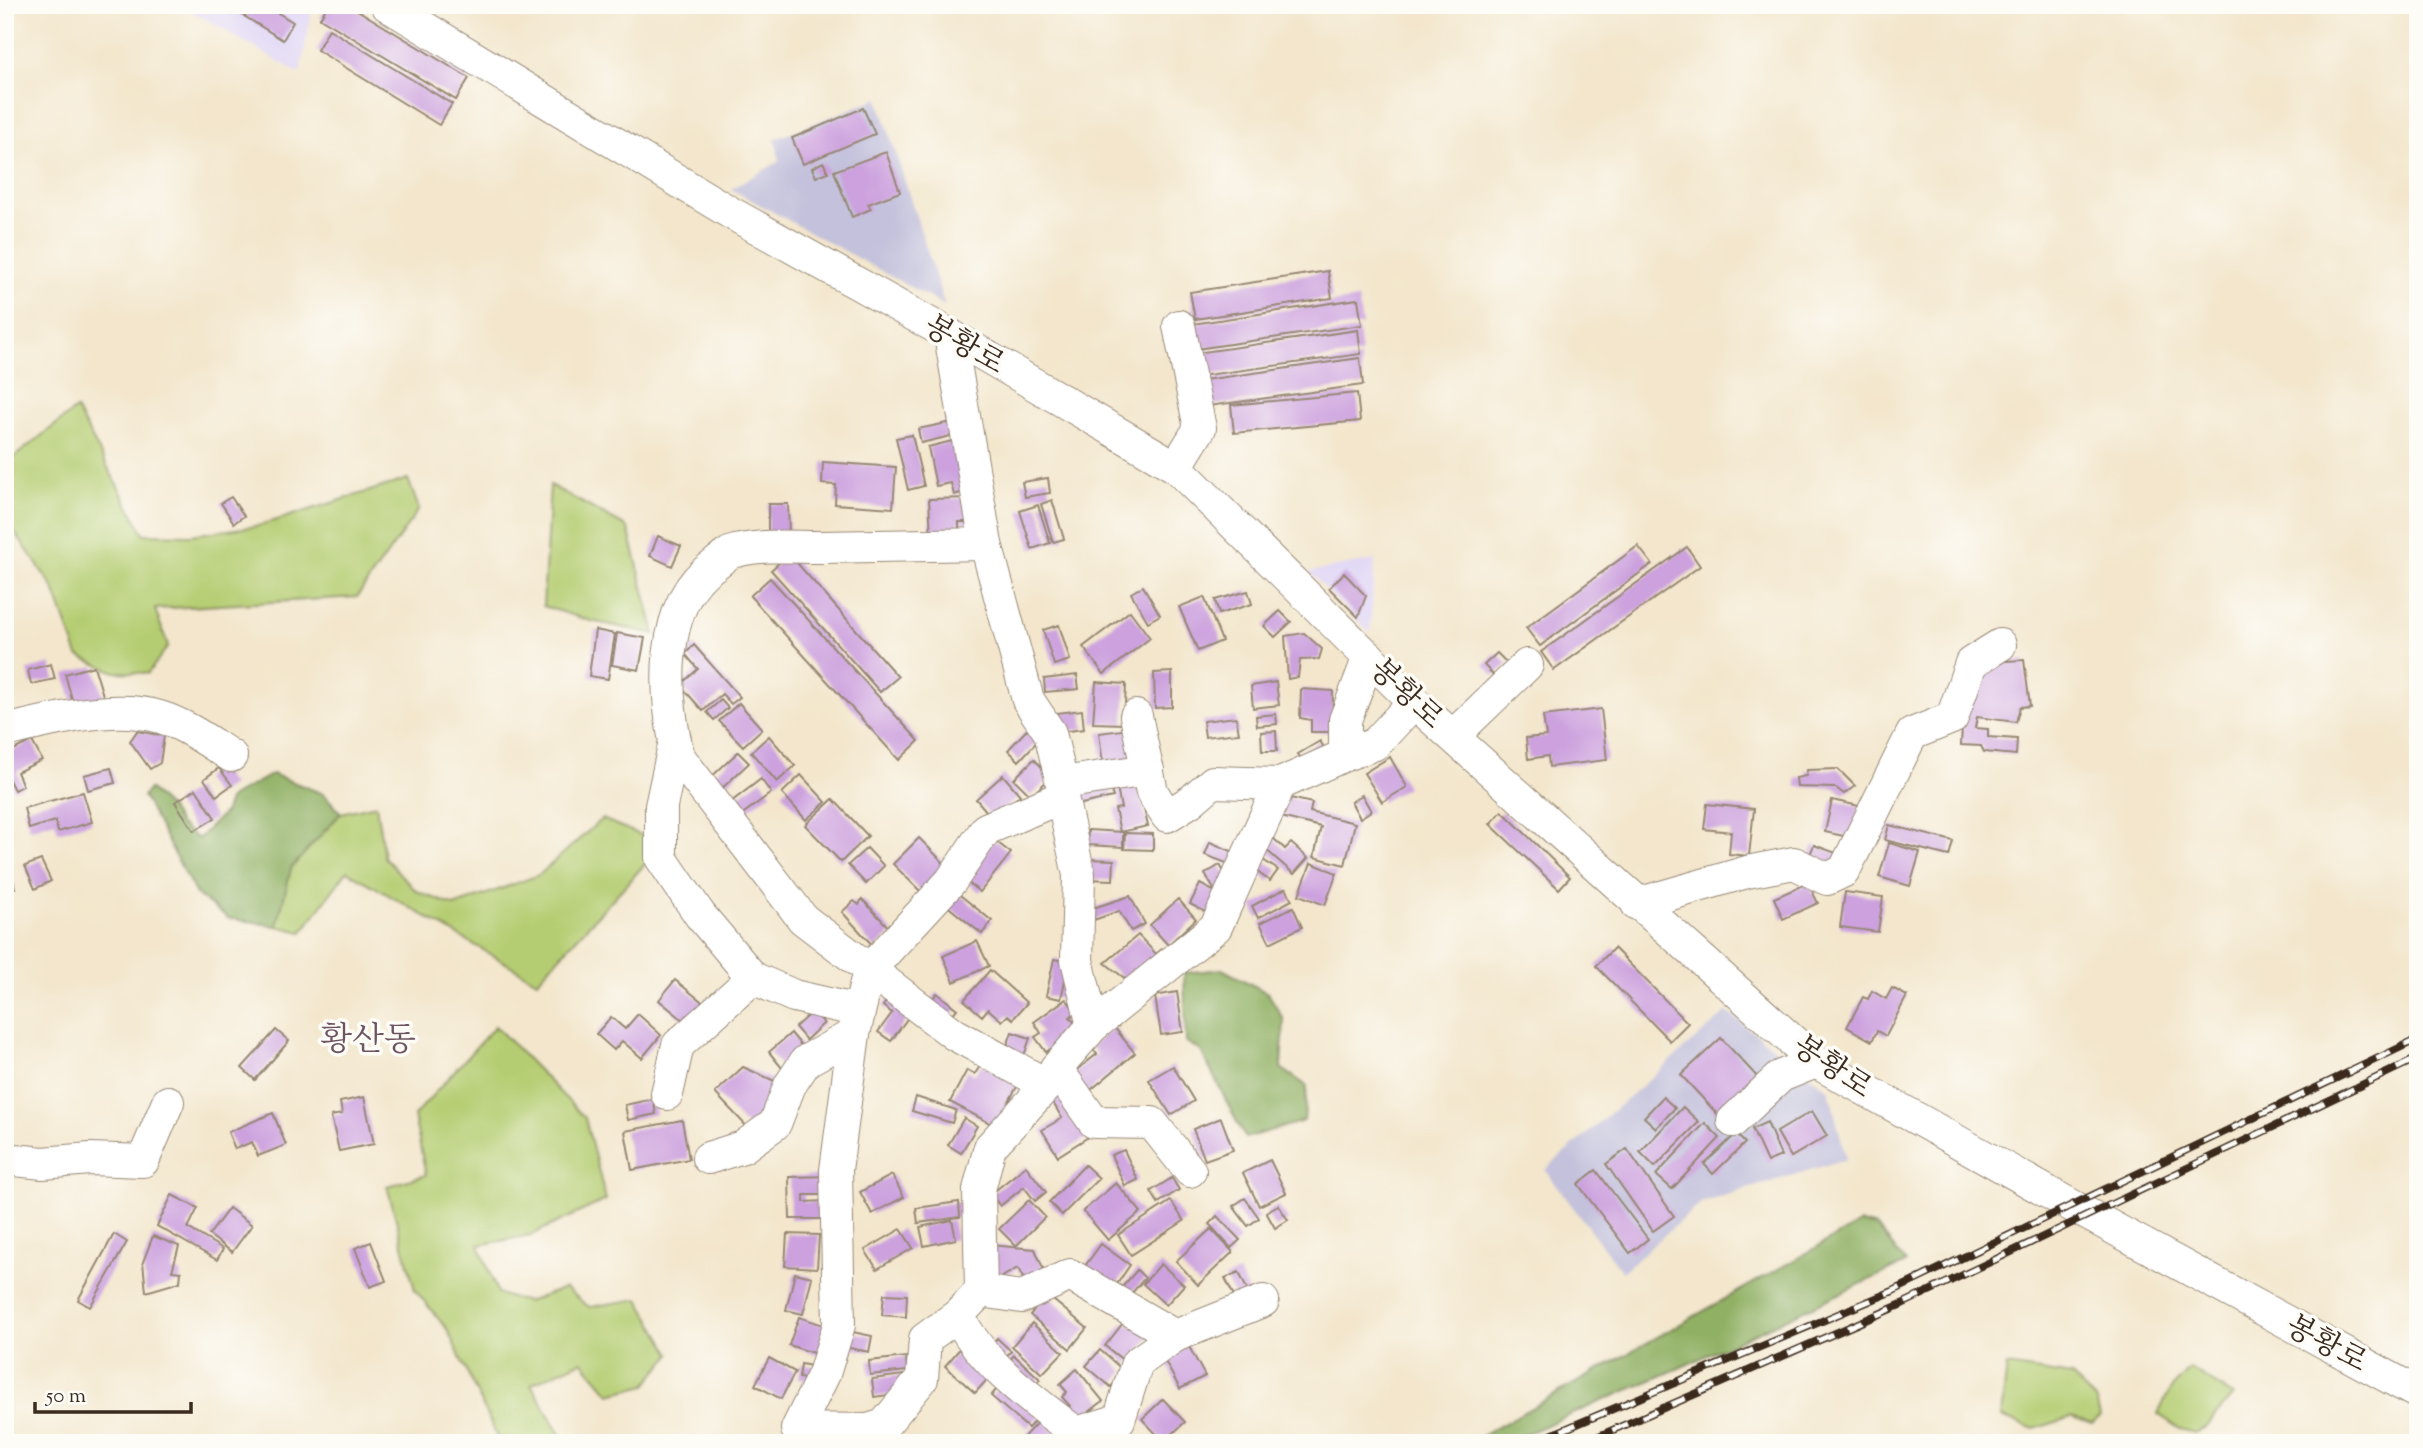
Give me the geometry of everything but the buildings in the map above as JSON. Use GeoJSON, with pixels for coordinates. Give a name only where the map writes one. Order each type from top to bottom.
{"type":"FeatureCollection","features":[{"type":"Feature","properties":{"kind":"street","name":"봉황로"},"geometry":{"type":"LineString","coordinates":[[387,5],[731,213],[950,335],[1176,467],[1414,702],[1816,1062],[2067,1203],[2418,1392]]}},
{"type":"Feature","properties":{"kind":"street"},"geometry":{"type":"LineString","coordinates":[[1176,467],[1200,428],[1179,326]]}},
{"type":"Feature","properties":{"kind":"street"},"geometry":{"type":"LineString","coordinates":[[950,335],[986,544],[1028,700],[1049,733],[1062,790],[1079,875],[1077,960],[1093,1026]]}},
{"type":"Feature","properties":{"kind":"street"},"geometry":{"type":"LineString","coordinates":[[986,544],[774,547],[734,551],[705,571],[683,598],[674,624],[669,662],[671,727],[679,757],[803,919],[954,1034],[1052,1076],[1094,1122],[1152,1123],[1190,1171]]}},
{"type":"Feature","properties":{"kind":"street"},"geometry":{"type":"LineString","coordinates":[[1637,904],[1747,872],[1794,863],[1827,879],[1844,871],[1912,734],[1951,718],[1971,663],[2000,645]]}},
{"type":"Feature","properties":{"kind":"street"},"geometry":{"type":"LineString","coordinates":[[1345,755],[1345,720],[1369,657]]}},
{"type":"Feature","properties":{"kind":"street"},"geometry":{"type":"LineString","coordinates":[[1453,736],[1527,665]]}},
{"type":"Feature","properties":{"kind":"street"},"geometry":{"type":"LineString","coordinates":[[1136,716],[1152,792],[1167,816],[1191,801],[1213,782],[1280,784],[1375,744],[1414,702]]}},
{"type":"Feature","properties":{"kind":"street"},"geometry":{"type":"LineString","coordinates":[[5,731],[43,722],[124,710],[161,718],[198,734],[231,756]]}},
{"type":"Feature","properties":{"kind":"street"},"geometry":{"type":"LineString","coordinates":[[675,741],[661,806],[661,858],[700,915],[753,978],[856,1023]]}},
{"type":"Feature","properties":{"kind":"street"},"geometry":{"type":"LineString","coordinates":[[1148,770],[1062,790],[986,829],[951,881],[869,970],[856,1023],[836,1170],[839,1325],[824,1374],[796,1429],[868,1430],[884,1425],[922,1379],[925,1339],[958,1315],[981,1291],[979,1190],[990,1147],[1093,1026],[1216,927],[1280,784]]}},
{"type":"Feature","properties":{"kind":"street"},"geometry":{"type":"LineString","coordinates":[[667,1094],[678,1045],[753,978]]}},
{"type":"Feature","properties":{"kind":"street"},"geometry":{"type":"LineString","coordinates":[[708,1158],[743,1147],[775,1124],[790,1085],[806,1062],[856,1023]]}},
{"type":"Feature","properties":{"kind":"street"},"geometry":{"type":"LineString","coordinates":[[1733,1121],[1781,1076],[1816,1062]]}},
{"type":"Feature","properties":{"kind":"street"},"geometry":{"type":"LineString","coordinates":[[5,1159],[43,1163],[90,1159],[143,1161],[168,1102]]}},
{"type":"Feature","properties":{"kind":"street"},"geometry":{"type":"LineString","coordinates":[[981,1291],[1023,1297],[1070,1275],[1175,1336]]}},
{"type":"Feature","properties":{"kind":"street"},"geometry":{"type":"LineString","coordinates":[[958,1315],[967,1332],[1012,1383],[1076,1438],[1119,1420],[1137,1363],[1175,1336],[1263,1301]]}},
{"type":"Feature","properties":{"kind":"shaded area"},"geometry":{"type":"Polygon","coordinates":[[[181,5],[313,5],[300,74],[181,5]]]}},
{"type":"Feature","properties":{"kind":"shaded area"},"geometry":{"type":"Polygon","coordinates":[[[878,98],[945,306],[731,189],[780,161],[775,139],[878,98]]]}},
{"type":"Feature","properties":{"kind":"shaded area"},"geometry":{"type":"Polygon","coordinates":[[[1375,560],[1370,633],[1309,572],[1375,560]]]}},
{"type":"Feature","properties":{"kind":"shaded area"},"geometry":{"type":"Polygon","coordinates":[[[1727,1012],[1829,1090],[1846,1159],[1701,1203],[1622,1272],[1545,1170],[1727,1012]]]}},
{"type":"Feature","properties":{"kind":"green space"},"geometry":{"type":"Polygon","coordinates":[[[76,409],[144,534],[190,535],[258,526],[408,479],[419,509],[357,597],[155,609],[168,646],[148,673],[115,672],[78,656],[54,589],[5,518],[5,464],[76,409]]]}},
{"type":"Feature","properties":{"kind":"green space"},"geometry":{"type":"Polygon","coordinates":[[[550,485],[628,528],[655,634],[591,621],[543,606],[550,485]]]}},
{"type":"Feature","properties":{"kind":"green space"},"geometry":{"type":"Polygon","coordinates":[[[272,774],[324,794],[341,813],[291,868],[277,926],[228,918],[196,894],[143,796],[149,789],[170,809],[179,824],[198,839],[224,813],[230,798],[272,774]]]}},
{"type":"Feature","properties":{"kind":"green space"},"geometry":{"type":"Polygon","coordinates":[[[376,805],[384,857],[416,891],[454,906],[539,875],[602,819],[648,838],[645,864],[537,981],[347,871],[302,932],[277,926],[291,868],[341,813],[376,805]]]}},
{"type":"Feature","properties":{"kind":"green space"},"geometry":{"type":"Polygon","coordinates":[[[1222,969],[1268,993],[1284,1020],[1281,1068],[1307,1086],[1304,1121],[1245,1138],[1201,1051],[1186,1042],[1184,973],[1222,969]]]}},
{"type":"Feature","properties":{"kind":"green space"},"geometry":{"type":"Polygon","coordinates":[[[495,1026],[585,1118],[606,1200],[531,1235],[479,1245],[498,1294],[527,1302],[565,1288],[589,1307],[639,1299],[671,1354],[646,1385],[610,1394],[582,1361],[531,1384],[565,1443],[500,1443],[447,1329],[415,1290],[387,1186],[426,1175],[414,1116],[495,1026]]]}},
{"type":"Feature","properties":{"kind":"green space"},"geometry":{"type":"Polygon","coordinates":[[[1860,1223],[1877,1227],[1906,1263],[1677,1369],[1504,1443],[1469,1443],[1860,1223]]]}},
{"type":"Feature","properties":{"kind":"green space"},"geometry":{"type":"Polygon","coordinates":[[[2007,1366],[2072,1376],[2096,1401],[2100,1416],[2092,1424],[2072,1417],[2034,1429],[2001,1417],[2007,1366]]]}},
{"type":"Feature","properties":{"kind":"green space"},"geometry":{"type":"Polygon","coordinates":[[[2190,1369],[2233,1395],[2207,1426],[2195,1433],[2180,1429],[2158,1414],[2170,1390],[2190,1369]]]}},
{"type":"Feature","properties":{"kind":"railway"},"geometry":{"type":"LineString","coordinates":[[1532,1443],[1893,1291],[2418,1039]]}},
{"type":"Feature","properties":{"kind":"railway"},"geometry":{"type":"LineString","coordinates":[[1583,1443],[1902,1304],[2418,1058]]}},
{"type":"Feature","properties":{"kind":"district","name":"황산동"},"geometry":{"type":"Point","coordinates":[368,1038]}}]}
